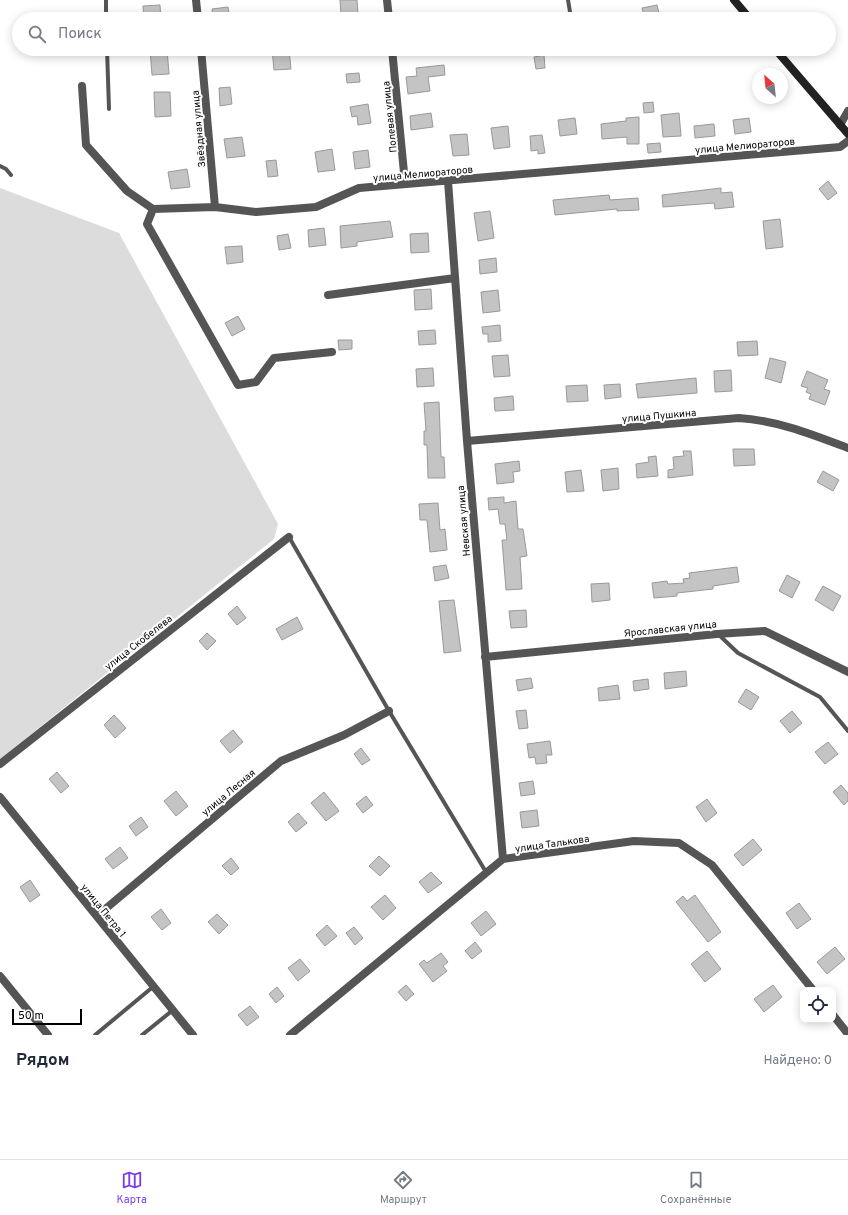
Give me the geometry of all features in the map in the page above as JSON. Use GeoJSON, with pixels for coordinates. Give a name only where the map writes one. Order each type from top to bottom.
{"type":"FeatureCollection","features":[{"type":"Feature","properties":{"kind":"main road"},"geometry":{"type":"LineString","coordinates":[[734,0],[744,12]]}},
{"type":"Feature","properties":{"kind":"main road"},"geometry":{"type":"LineString","coordinates":[[781,56],[848,134]]}},
{"type":"Feature","properties":{"kind":"street"},"geometry":{"type":"LineString","coordinates":[[196,0],[197,12]]}},
{"type":"Feature","properties":{"kind":"street"},"geometry":{"type":"LineString","coordinates":[[387,0],[388,12]]}},
{"type":"Feature","properties":{"kind":"street","name":"Звёздная улица"},"geometry":{"type":"LineString","coordinates":[[201,56],[215,207]]}},
{"type":"Feature","properties":{"kind":"street","name":"Полевая улица"},"geometry":{"type":"LineString","coordinates":[[393,56],[405,183]]}},
{"type":"Feature","properties":{"kind":"street"},"geometry":{"type":"LineString","coordinates":[[82,86],[86,145],[127,191],[153,209],[147,224],[238,385],[256,382],[274,358],[332,352]]}},
{"type":"Feature","properties":{"kind":"street"},"geometry":{"type":"LineString","coordinates":[[840,125],[848,111]]}},
{"type":"Feature","properties":{"kind":"street"},"geometry":{"type":"LineString","coordinates":[[840,125],[848,118]]}},
{"type":"Feature","properties":{"kind":"street","name":"улица Мелиораторов"},"geometry":{"type":"LineString","coordinates":[[153,209],[215,207],[256,212],[316,207],[359,188],[840,147],[848,141]]}},
{"type":"Feature","properties":{"kind":"street","name":"Невская улица"},"geometry":{"type":"LineString","coordinates":[[448,181],[467,441],[503,859]]}},
{"type":"Feature","properties":{"kind":"street"},"geometry":{"type":"LineString","coordinates":[[328,295],[455,278]]}},
{"type":"Feature","properties":{"kind":"street","name":"улица Пушкина"},"geometry":{"type":"LineString","coordinates":[[467,441],[739,418],[765,420],[788,426],[848,448]]}},
{"type":"Feature","properties":{"kind":"street","name":"улица Скобелева"},"geometry":{"type":"LineString","coordinates":[[0,764],[289,537]]}},
{"type":"Feature","properties":{"kind":"street","name":"Ярославская улица"},"geometry":{"type":"LineString","coordinates":[[485,657],[718,634],[765,631],[848,672]]}},
{"type":"Feature","properties":{"kind":"street","name":"улица Лесная"},"geometry":{"type":"LineString","coordinates":[[97,916],[281,761],[344,734],[389,711]]}},
{"type":"Feature","properties":{"kind":"street","name":"улица Петра 1"},"geometry":{"type":"LineString","coordinates":[[0,797],[193,1035]]}},
{"type":"Feature","properties":{"kind":"street","name":"улица Талькова"},"geometry":{"type":"LineString","coordinates":[[290,1035],[503,859],[634,841],[679,843],[712,865],[811,987]]}},
{"type":"Feature","properties":{"kind":"street"},"geometry":{"type":"LineString","coordinates":[[0,976],[48,1035]]}},
{"type":"Feature","properties":{"kind":"street"},"geometry":{"type":"LineString","coordinates":[[836,1019],[848,1034]]}},
{"type":"Feature","properties":{"kind":"lane"},"geometry":{"type":"LineString","coordinates":[[106,0],[106,12]]}},
{"type":"Feature","properties":{"kind":"lane"},"geometry":{"type":"LineString","coordinates":[[568,0],[570,12]]}},
{"type":"Feature","properties":{"kind":"lane"},"geometry":{"type":"LineString","coordinates":[[107,56],[109,109]]}},
{"type":"Feature","properties":{"kind":"lane"},"geometry":{"type":"LineString","coordinates":[[0,166],[6,169],[11,176]]}},
{"type":"Feature","properties":{"kind":"lane"},"geometry":{"type":"LineString","coordinates":[[289,537],[389,711],[486,872]]}},
{"type":"Feature","properties":{"kind":"lane"},"geometry":{"type":"LineString","coordinates":[[718,634],[738,653],[820,697],[848,731]]}},
{"type":"Feature","properties":{"kind":"lane"},"geometry":{"type":"LineString","coordinates":[[95,1035],[154,986]]}},
{"type":"Feature","properties":{"kind":"lane"},"geometry":{"type":"LineString","coordinates":[[142,1035],[173,1010]]}},
{"type":"Feature","properties":{"kind":"shaded area"},"geometry":{"type":"Polygon","coordinates":[[[0,188],[119,233],[278,524],[274,539],[0,759],[0,188]]]}},
{"type":"Feature","properties":{"kind":"building"},"geometry":{"type":"Polygon","coordinates":[[[340,0],[357,0],[358,12],[341,12],[340,0]]]}},
{"type":"Feature","properties":{"kind":"building"},"geometry":{"type":"Polygon","coordinates":[[[160,5],[160,12],[143,12],[143,6],[160,5]]]}},
{"type":"Feature","properties":{"kind":"building"},"geometry":{"type":"Polygon","coordinates":[[[657,5],[659,12],[643,12],[642,8],[657,5]]]}},
{"type":"Feature","properties":{"kind":"building"},"geometry":{"type":"Polygon","coordinates":[[[228,7],[229,12],[212,12],[212,9],[228,7]]]}},
{"type":"Feature","properties":{"kind":"building"},"geometry":{"type":"Polygon","coordinates":[[[151,56],[168,56],[169,74],[152,75],[151,56]]]}},
{"type":"Feature","properties":{"kind":"building"},"geometry":{"type":"Polygon","coordinates":[[[273,56],[290,56],[291,69],[274,70],[273,56]]]}},
{"type":"Feature","properties":{"kind":"building"},"geometry":{"type":"Polygon","coordinates":[[[544,56],[545,68],[536,69],[534,57],[544,56]]]}},
{"type":"Feature","properties":{"kind":"building"},"geometry":{"type":"Polygon","coordinates":[[[444,65],[445,75],[428,77],[430,91],[408,94],[406,77],[417,76],[416,68],[444,65]]]}},
{"type":"Feature","properties":{"kind":"building"},"geometry":{"type":"Polygon","coordinates":[[[359,73],[360,82],[347,83],[346,74],[359,73]]]}},
{"type":"Feature","properties":{"kind":"building"},"geometry":{"type":"Polygon","coordinates":[[[230,87],[232,104],[220,106],[219,88],[230,87]]]}},
{"type":"Feature","properties":{"kind":"building"},"geometry":{"type":"Polygon","coordinates":[[[154,92],[170,92],[171,116],[155,117],[154,92]]]}},
{"type":"Feature","properties":{"kind":"building"},"geometry":{"type":"Polygon","coordinates":[[[653,102],[654,112],[644,113],[643,103],[653,102]]]}},
{"type":"Feature","properties":{"kind":"building"},"geometry":{"type":"Polygon","coordinates":[[[368,104],[371,123],[358,125],[357,116],[352,117],[350,107],[368,104]]]}},
{"type":"Feature","properties":{"kind":"building"},"geometry":{"type":"Polygon","coordinates":[[[431,113],[433,127],[411,130],[410,116],[431,113]]]}},
{"type":"Feature","properties":{"kind":"building"},"geometry":{"type":"Polygon","coordinates":[[[679,113],[681,136],[663,137],[661,115],[679,113]]]}},
{"type":"Feature","properties":{"kind":"building"},"geometry":{"type":"Polygon","coordinates":[[[639,117],[639,144],[627,144],[627,137],[602,139],[601,124],[626,121],[626,118],[639,117]]]}},
{"type":"Feature","properties":{"kind":"building"},"geometry":{"type":"Polygon","coordinates":[[[575,118],[577,134],[560,136],[558,120],[575,118]]]}},
{"type":"Feature","properties":{"kind":"building"},"geometry":{"type":"Polygon","coordinates":[[[749,118],[751,132],[735,134],[733,120],[749,118]]]}},
{"type":"Feature","properties":{"kind":"building"},"geometry":{"type":"Polygon","coordinates":[[[714,124],[715,136],[695,138],[694,126],[714,124]]]}},
{"type":"Feature","properties":{"kind":"building"},"geometry":{"type":"Polygon","coordinates":[[[508,126],[510,147],[494,149],[491,128],[508,126]]]}},
{"type":"Feature","properties":{"kind":"building"},"geometry":{"type":"Polygon","coordinates":[[[467,134],[469,155],[453,156],[450,135],[467,134]]]}},
{"type":"Feature","properties":{"kind":"building"},"geometry":{"type":"Polygon","coordinates":[[[542,135],[545,153],[538,154],[538,150],[531,151],[530,136],[542,135]]]}},
{"type":"Feature","properties":{"kind":"building"},"geometry":{"type":"Polygon","coordinates":[[[242,137],[245,156],[227,158],[224,139],[242,137]]]}},
{"type":"Feature","properties":{"kind":"building"},"geometry":{"type":"Polygon","coordinates":[[[660,143],[661,152],[648,153],[647,144],[660,143]]]}},
{"type":"Feature","properties":{"kind":"building"},"geometry":{"type":"Polygon","coordinates":[[[332,149],[335,170],[318,172],[315,152],[332,149]]]}},
{"type":"Feature","properties":{"kind":"building"},"geometry":{"type":"Polygon","coordinates":[[[368,150],[370,167],[355,169],[353,152],[368,150]]]}},
{"type":"Feature","properties":{"kind":"building"},"geometry":{"type":"Polygon","coordinates":[[[276,160],[278,176],[268,177],[266,161],[276,160]]]}},
{"type":"Feature","properties":{"kind":"building"},"geometry":{"type":"Polygon","coordinates":[[[187,169],[190,187],[171,189],[168,172],[187,169]]]}},
{"type":"Feature","properties":{"kind":"building"},"geometry":{"type":"Polygon","coordinates":[[[828,181],[837,193],[828,200],[819,189],[828,181]]]}},
{"type":"Feature","properties":{"kind":"building"},"geometry":{"type":"Polygon","coordinates":[[[721,188],[721,193],[732,192],[734,207],[715,209],[714,203],[663,207],[662,195],[721,188]]]}},
{"type":"Feature","properties":{"kind":"building"},"geometry":{"type":"Polygon","coordinates":[[[609,195],[610,200],[638,198],[639,210],[617,211],[617,209],[555,215],[553,200],[609,195]]]}},
{"type":"Feature","properties":{"kind":"building"},"geometry":{"type":"Polygon","coordinates":[[[490,211],[494,238],[478,241],[474,213],[490,211]]]}},
{"type":"Feature","properties":{"kind":"building"},"geometry":{"type":"Polygon","coordinates":[[[780,219],[783,247],[766,249],[763,221],[780,219]]]}},
{"type":"Feature","properties":{"kind":"building"},"geometry":{"type":"Polygon","coordinates":[[[390,221],[393,237],[357,242],[357,246],[341,248],[340,226],[390,221]]]}},
{"type":"Feature","properties":{"kind":"building"},"geometry":{"type":"Polygon","coordinates":[[[324,228],[326,245],[309,247],[308,230],[324,228]]]}},
{"type":"Feature","properties":{"kind":"building"},"geometry":{"type":"Polygon","coordinates":[[[428,233],[429,252],[411,253],[410,234],[428,233]]]}},
{"type":"Feature","properties":{"kind":"building"},"geometry":{"type":"Polygon","coordinates":[[[288,234],[291,248],[279,250],[277,236],[288,234]]]}},
{"type":"Feature","properties":{"kind":"building"},"geometry":{"type":"Polygon","coordinates":[[[242,246],[243,262],[227,264],[225,247],[242,246]]]}},
{"type":"Feature","properties":{"kind":"building"},"geometry":{"type":"Polygon","coordinates":[[[496,258],[497,272],[480,274],[479,260],[496,258]]]}},
{"type":"Feature","properties":{"kind":"building"},"geometry":{"type":"Polygon","coordinates":[[[431,289],[432,309],[415,310],[414,290],[431,289]]]}},
{"type":"Feature","properties":{"kind":"building"},"geometry":{"type":"Polygon","coordinates":[[[498,290],[500,311],[483,313],[481,292],[498,290]]]}},
{"type":"Feature","properties":{"kind":"building"},"geometry":{"type":"Polygon","coordinates":[[[238,316],[245,329],[232,336],[225,323],[238,316]]]}},
{"type":"Feature","properties":{"kind":"building"},"geometry":{"type":"Polygon","coordinates":[[[500,325],[501,341],[488,342],[488,334],[483,334],[482,327],[500,325]]]}},
{"type":"Feature","properties":{"kind":"building"},"geometry":{"type":"Polygon","coordinates":[[[435,330],[436,344],[419,345],[418,331],[435,330]]]}},
{"type":"Feature","properties":{"kind":"building"},"geometry":{"type":"Polygon","coordinates":[[[338,340],[352,340],[352,349],[339,350],[338,340]]]}},
{"type":"Feature","properties":{"kind":"building"},"geometry":{"type":"Polygon","coordinates":[[[757,341],[758,355],[738,356],[737,342],[757,341]]]}},
{"type":"Feature","properties":{"kind":"building"},"geometry":{"type":"Polygon","coordinates":[[[508,355],[510,376],[494,377],[492,356],[508,355]]]}},
{"type":"Feature","properties":{"kind":"building"},"geometry":{"type":"Polygon","coordinates":[[[770,358],[786,362],[781,383],[765,378],[770,358]]]}},
{"type":"Feature","properties":{"kind":"building"},"geometry":{"type":"Polygon","coordinates":[[[433,368],[434,386],[417,387],[416,369],[433,368]]]}},
{"type":"Feature","properties":{"kind":"building"},"geometry":{"type":"Polygon","coordinates":[[[731,370],[732,391],[715,392],[714,371],[731,370]]]}},
{"type":"Feature","properties":{"kind":"building"},"geometry":{"type":"Polygon","coordinates":[[[807,371],[828,380],[824,389],[830,391],[825,405],[809,399],[811,394],[806,392],[808,388],[801,386],[807,371]]]}},
{"type":"Feature","properties":{"kind":"building"},"geometry":{"type":"Polygon","coordinates":[[[696,378],[697,393],[638,398],[636,384],[696,378]]]}},
{"type":"Feature","properties":{"kind":"building"},"geometry":{"type":"Polygon","coordinates":[[[620,384],[621,397],[605,399],[604,385],[620,384]]]}},
{"type":"Feature","properties":{"kind":"building"},"geometry":{"type":"Polygon","coordinates":[[[587,385],[588,401],[567,402],[566,386],[587,385]]]}},
{"type":"Feature","properties":{"kind":"building"},"geometry":{"type":"Polygon","coordinates":[[[513,396],[514,410],[495,411],[494,398],[513,396]]]}},
{"type":"Feature","properties":{"kind":"building"},"geometry":{"type":"Polygon","coordinates":[[[439,402],[441,457],[444,457],[445,478],[428,478],[427,445],[424,445],[424,431],[426,431],[424,403],[439,402]]]}},
{"type":"Feature","properties":{"kind":"building"},"geometry":{"type":"Polygon","coordinates":[[[733,449],[754,449],[755,465],[734,466],[733,449]]]}},
{"type":"Feature","properties":{"kind":"building"},"geometry":{"type":"Polygon","coordinates":[[[683,451],[691,451],[693,475],[668,478],[668,470],[674,469],[673,457],[684,456],[683,451]]]}},
{"type":"Feature","properties":{"kind":"building"},"geometry":{"type":"Polygon","coordinates":[[[656,456],[658,476],[637,478],[636,464],[649,462],[648,457],[656,456]]]}},
{"type":"Feature","properties":{"kind":"building"},"geometry":{"type":"Polygon","coordinates":[[[519,461],[520,471],[513,472],[514,482],[497,484],[495,464],[519,461]]]}},
{"type":"Feature","properties":{"kind":"building"},"geometry":{"type":"Polygon","coordinates":[[[618,468],[619,489],[603,491],[601,470],[618,468]]]}},
{"type":"Feature","properties":{"kind":"building"},"geometry":{"type":"Polygon","coordinates":[[[581,470],[584,491],[567,492],[565,472],[581,470]]]}},
{"type":"Feature","properties":{"kind":"building"},"geometry":{"type":"Polygon","coordinates":[[[823,471],[839,480],[833,491],[817,482],[823,471]]]}},
{"type":"Feature","properties":{"kind":"building"},"geometry":{"type":"Polygon","coordinates":[[[504,497],[504,503],[516,501],[518,529],[523,529],[527,556],[520,557],[522,589],[506,590],[502,540],[507,540],[505,524],[500,524],[498,509],[489,510],[488,498],[504,497]]]}},
{"type":"Feature","properties":{"kind":"building"},"geometry":{"type":"Polygon","coordinates":[[[438,503],[440,530],[445,529],[447,550],[430,552],[427,520],[420,520],[419,504],[438,503]]]}},
{"type":"Feature","properties":{"kind":"building"},"geometry":{"type":"Polygon","coordinates":[[[446,565],[449,578],[435,581],[433,567],[446,565]]]}},
{"type":"Feature","properties":{"kind":"building"},"geometry":{"type":"Polygon","coordinates":[[[737,567],[739,582],[713,586],[713,589],[677,593],[677,596],[654,598],[652,583],[667,581],[668,584],[684,583],[683,579],[690,578],[689,573],[737,567]]]}},
{"type":"Feature","properties":{"kind":"building"},"geometry":{"type":"Polygon","coordinates":[[[787,575],[800,582],[792,598],[779,591],[787,575]]]}},
{"type":"Feature","properties":{"kind":"building"},"geometry":{"type":"Polygon","coordinates":[[[609,583],[610,600],[592,602],[591,584],[609,583]]]}},
{"type":"Feature","properties":{"kind":"building"},"geometry":{"type":"Polygon","coordinates":[[[823,586],[841,596],[833,611],[815,600],[823,586]]]}},
{"type":"Feature","properties":{"kind":"building"},"geometry":{"type":"Polygon","coordinates":[[[454,600],[461,651],[444,653],[439,601],[454,600]]]}},
{"type":"Feature","properties":{"kind":"building"},"geometry":{"type":"Polygon","coordinates":[[[237,606],[246,618],[237,625],[228,614],[237,606]]]}},
{"type":"Feature","properties":{"kind":"building"},"geometry":{"type":"Polygon","coordinates":[[[526,610],[527,627],[511,628],[509,611],[526,610]]]}},
{"type":"Feature","properties":{"kind":"building"},"geometry":{"type":"Polygon","coordinates":[[[297,617],[303,629],[282,640],[276,629],[297,617]]]}},
{"type":"Feature","properties":{"kind":"building"},"geometry":{"type":"Polygon","coordinates":[[[207,633],[216,641],[207,650],[199,641],[207,633]]]}},
{"type":"Feature","properties":{"kind":"building"},"geometry":{"type":"Polygon","coordinates":[[[686,671],[687,686],[665,689],[664,673],[686,671]]]}},
{"type":"Feature","properties":{"kind":"building"},"geometry":{"type":"Polygon","coordinates":[[[531,678],[533,688],[518,691],[516,680],[531,678]]]}},
{"type":"Feature","properties":{"kind":"building"},"geometry":{"type":"Polygon","coordinates":[[[648,679],[649,689],[634,691],[633,681],[648,679]]]}},
{"type":"Feature","properties":{"kind":"building"},"geometry":{"type":"Polygon","coordinates":[[[618,685],[620,699],[599,701],[598,688],[618,685]]]}},
{"type":"Feature","properties":{"kind":"building"},"geometry":{"type":"Polygon","coordinates":[[[746,689],[759,697],[751,710],[738,702],[746,689]]]}},
{"type":"Feature","properties":{"kind":"building"},"geometry":{"type":"Polygon","coordinates":[[[526,710],[528,728],[519,729],[516,711],[526,710]]]}},
{"type":"Feature","properties":{"kind":"building"},"geometry":{"type":"Polygon","coordinates":[[[792,711],[802,723],[790,733],[780,721],[792,711]]]}},
{"type":"Feature","properties":{"kind":"building"},"geometry":{"type":"Polygon","coordinates":[[[114,715],[126,728],[115,738],[104,725],[114,715]]]}},
{"type":"Feature","properties":{"kind":"building"},"geometry":{"type":"Polygon","coordinates":[[[233,730],[243,742],[230,753],[220,741],[233,730]]]}},
{"type":"Feature","properties":{"kind":"building"},"geometry":{"type":"Polygon","coordinates":[[[550,741],[552,755],[546,755],[547,763],[536,764],[535,757],[529,758],[527,744],[550,741]]]}},
{"type":"Feature","properties":{"kind":"building"},"geometry":{"type":"Polygon","coordinates":[[[828,742],[838,754],[825,764],[815,752],[828,742]]]}},
{"type":"Feature","properties":{"kind":"building"},"geometry":{"type":"Polygon","coordinates":[[[361,748],[370,760],[362,765],[354,754],[361,748]]]}},
{"type":"Feature","properties":{"kind":"building"},"geometry":{"type":"Polygon","coordinates":[[[57,772],[69,786],[61,793],[49,779],[57,772]]]}},
{"type":"Feature","properties":{"kind":"building"},"geometry":{"type":"Polygon","coordinates":[[[533,781],[535,794],[521,796],[519,783],[533,781]]]}},
{"type":"Feature","properties":{"kind":"building"},"geometry":{"type":"Polygon","coordinates":[[[841,785],[848,793],[848,801],[844,805],[833,792],[841,785]]]}},
{"type":"Feature","properties":{"kind":"building"},"geometry":{"type":"Polygon","coordinates":[[[176,791],[188,806],[176,816],[164,801],[176,791]]]}},
{"type":"Feature","properties":{"kind":"building"},"geometry":{"type":"Polygon","coordinates":[[[324,792],[339,811],[326,821],[311,803],[324,792]]]}},
{"type":"Feature","properties":{"kind":"building"},"geometry":{"type":"Polygon","coordinates":[[[366,796],[373,805],[363,813],[356,804],[366,796]]]}},
{"type":"Feature","properties":{"kind":"building"},"geometry":{"type":"Polygon","coordinates":[[[707,799],[717,813],[706,822],[696,807],[707,799]]]}},
{"type":"Feature","properties":{"kind":"building"},"geometry":{"type":"Polygon","coordinates":[[[537,810],[539,826],[522,828],[520,812],[537,810]]]}},
{"type":"Feature","properties":{"kind":"building"},"geometry":{"type":"Polygon","coordinates":[[[298,813],[307,823],[296,832],[288,822],[298,813]]]}},
{"type":"Feature","properties":{"kind":"building"},"geometry":{"type":"Polygon","coordinates":[[[141,817],[148,827],[136,836],[129,826],[141,817]]]}},
{"type":"Feature","properties":{"kind":"building"},"geometry":{"type":"Polygon","coordinates":[[[753,839],[762,850],[743,866],[734,855],[753,839]]]}},
{"type":"Feature","properties":{"kind":"building"},"geometry":{"type":"Polygon","coordinates":[[[120,847],[128,858],[113,869],[105,859],[120,847]]]}},
{"type":"Feature","properties":{"kind":"building"},"geometry":{"type":"Polygon","coordinates":[[[379,856],[390,866],[380,876],[369,866],[379,856]]]}},
{"type":"Feature","properties":{"kind":"building"},"geometry":{"type":"Polygon","coordinates":[[[231,858],[239,868],[231,875],[222,866],[231,858]]]}},
{"type":"Feature","properties":{"kind":"building"},"geometry":{"type":"Polygon","coordinates":[[[431,872],[442,883],[428,893],[419,882],[431,872]]]}},
{"type":"Feature","properties":{"kind":"building"},"geometry":{"type":"Polygon","coordinates":[[[30,880],[40,895],[30,902],[20,887],[30,880]]]}},
{"type":"Feature","properties":{"kind":"building"},"geometry":{"type":"Polygon","coordinates":[[[385,895],[396,908],[383,920],[371,907],[385,895]]]}},
{"type":"Feature","properties":{"kind":"building"},"geometry":{"type":"Polygon","coordinates":[[[695,895],[721,932],[708,942],[676,902],[683,896],[687,901],[695,895]]]}},
{"type":"Feature","properties":{"kind":"building"},"geometry":{"type":"Polygon","coordinates":[[[799,903],[811,919],[797,929],[786,913],[799,903]]]}},
{"type":"Feature","properties":{"kind":"building"},"geometry":{"type":"Polygon","coordinates":[[[161,909],[171,923],[162,930],[151,917],[161,909]]]}},
{"type":"Feature","properties":{"kind":"building"},"geometry":{"type":"Polygon","coordinates":[[[486,911],[496,924],[481,936],[471,923],[486,911]]]}},
{"type":"Feature","properties":{"kind":"building"},"geometry":{"type":"Polygon","coordinates":[[[217,914],[228,925],[219,934],[208,922],[217,914]]]}},
{"type":"Feature","properties":{"kind":"building"},"geometry":{"type":"Polygon","coordinates":[[[327,925],[337,936],[325,946],[316,935],[327,925]]]}},
{"type":"Feature","properties":{"kind":"building"},"geometry":{"type":"Polygon","coordinates":[[[354,927],[363,938],[355,945],[346,933],[354,927]]]}},
{"type":"Feature","properties":{"kind":"building"},"geometry":{"type":"Polygon","coordinates":[[[475,942],[482,951],[472,959],[465,951],[475,942]]]}},
{"type":"Feature","properties":{"kind":"building"},"geometry":{"type":"Polygon","coordinates":[[[835,947],[845,959],[827,974],[817,962],[835,947]]]}},
{"type":"Feature","properties":{"kind":"building"},"geometry":{"type":"Polygon","coordinates":[[[707,951],[721,969],[705,982],[691,964],[707,951]]]}},
{"type":"Feature","properties":{"kind":"building"},"geometry":{"type":"Polygon","coordinates":[[[441,953],[448,962],[443,966],[447,971],[433,982],[419,964],[424,960],[427,963],[441,953]]]}},
{"type":"Feature","properties":{"kind":"building"},"geometry":{"type":"Polygon","coordinates":[[[300,959],[310,971],[298,981],[288,968],[300,959]]]}},
{"type":"Feature","properties":{"kind":"building"},"geometry":{"type":"Polygon","coordinates":[[[406,985],[414,994],[406,1001],[398,992],[406,985]]]}},
{"type":"Feature","properties":{"kind":"building"},"geometry":{"type":"Polygon","coordinates":[[[773,985],[782,997],[764,1012],[754,999],[773,985]]]}},
{"type":"Feature","properties":{"kind":"building"},"geometry":{"type":"Polygon","coordinates":[[[277,987],[284,996],[276,1003],[269,994],[277,987]]]}},
{"type":"Feature","properties":{"kind":"building"},"geometry":{"type":"Polygon","coordinates":[[[250,1006],[259,1017],[247,1026],[238,1015],[250,1006]]]}}]}
